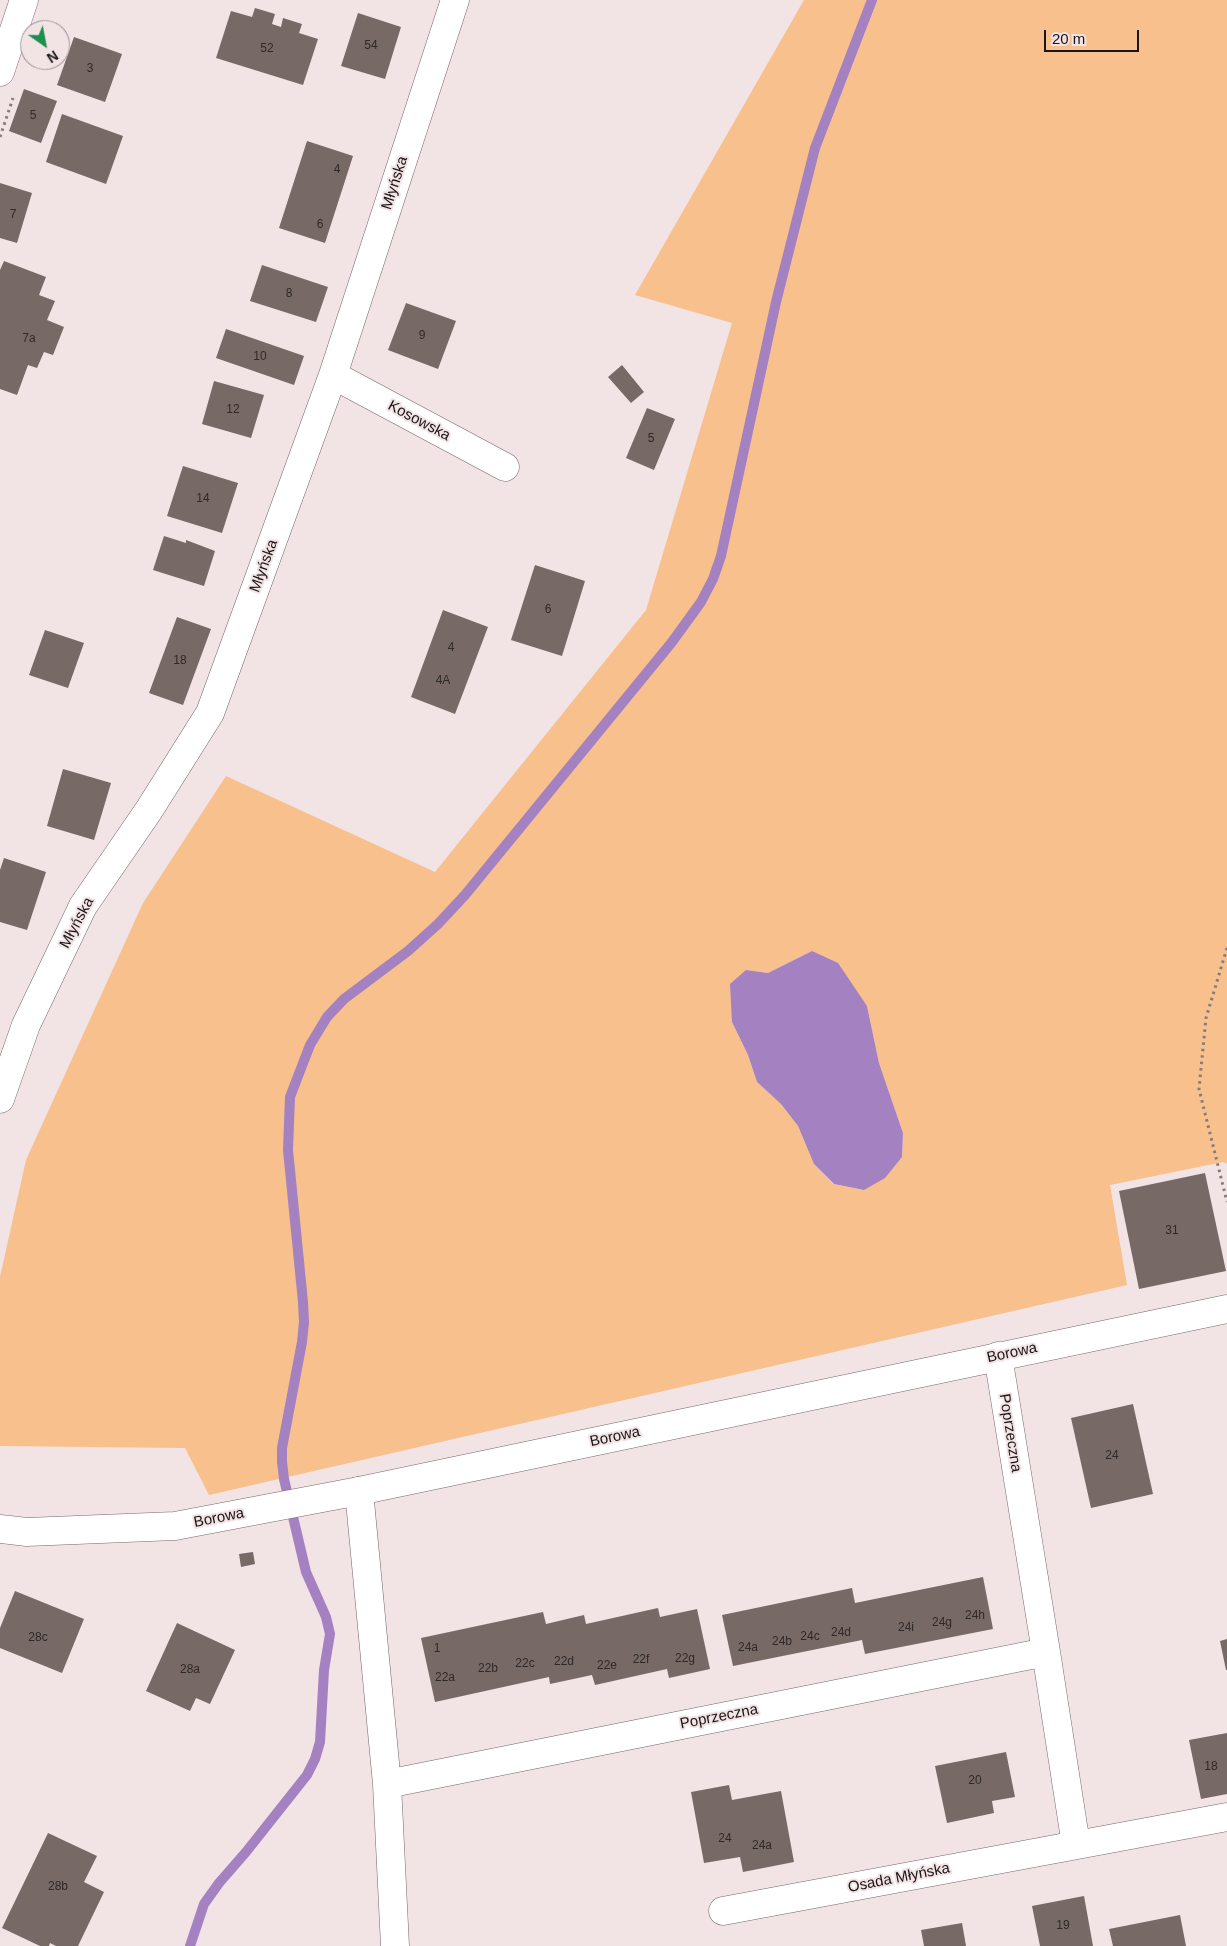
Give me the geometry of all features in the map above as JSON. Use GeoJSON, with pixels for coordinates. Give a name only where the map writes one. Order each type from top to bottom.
{"type":"FeatureCollection","features":[{"type":"Feature","properties":{"kind":"street"},"geometry":{"type":"LineString","coordinates":[[0,72],[24,0]]}},
{"type":"Feature","properties":{"kind":"street","name":"Młyńska"},"geometry":{"type":"LineString","coordinates":[[0,1099],[26,1025],[83,906],[149,810],[210,713],[334,375],[454,0]]}},
{"type":"Feature","properties":{"kind":"street","name":"Kosowska"},"geometry":{"type":"LineString","coordinates":[[334,375],[505,467]]}},
{"type":"Feature","properties":{"kind":"street","name":"Borowa"},"geometry":{"type":"LineString","coordinates":[[0,1529],[27,1532],[175,1526],[359,1491],[1227,1309]]}},
{"type":"Feature","properties":{"kind":"street","name":"Poprzeczna"},"geometry":{"type":"LineString","coordinates":[[387,1784],[1046,1652],[998,1356]]}},
{"type":"Feature","properties":{"kind":"street"},"geometry":{"type":"LineString","coordinates":[[359,1491],[387,1784],[395,1946]]}},
{"type":"Feature","properties":{"kind":"street"},"geometry":{"type":"LineString","coordinates":[[1046,1652],[1076,1845]]}},
{"type":"Feature","properties":{"kind":"street","name":"Osada Młyńska"},"geometry":{"type":"LineString","coordinates":[[723,1912],[1227,1817]]}},
{"type":"Feature","properties":{"kind":"path"},"geometry":{"type":"LineString","coordinates":[[1227,948],[1206,1018],[1199,1089],[1227,1202]]}},
{"type":"Feature","properties":{"kind":"shaded area"},"geometry":{"type":"Polygon","coordinates":[[[804,0],[1227,0],[1227,1164],[1223,1162],[1110,1185],[1127,1285],[209,1495],[185,1448],[0,1446],[0,1277],[26,1160],[143,903],[226,776],[435,872],[646,610],[732,323],[635,295],[804,0]],[[812,951],[768,973],[746,970],[732,1022],[748,1055],[757,1082],[781,1104],[798,1126],[814,1164],[833,1184],[864,1190],[902,1157],[903,1133],[879,1063],[867,1006],[812,951]]]}},
{"type":"Feature","properties":{"kind":"shaded area"},"geometry":{"type":"Polygon","coordinates":[[[812,951],[838,963],[867,1006],[879,1063],[903,1133],[902,1157],[885,1178],[864,1190],[834,1184],[814,1164],[798,1126],[781,1104],[757,1082],[748,1055],[732,1022],[730,984],[746,970],[768,973],[812,951]]]}},
{"type":"Feature","properties":{"kind":"building"},"geometry":{"type":"Polygon","coordinates":[[[255,8],[275,14],[272,24],[281,27],[283,18],[302,24],[299,33],[318,39],[303,85],[216,58],[231,11],[252,17],[255,8]]]}},
{"type":"Feature","properties":{"kind":"building"},"geometry":{"type":"Polygon","coordinates":[[[358,13],[401,27],[385,79],[341,66],[358,13]]]}},
{"type":"Feature","properties":{"kind":"building"},"geometry":{"type":"Polygon","coordinates":[[[74,37],[122,54],[105,102],[57,85],[62,70],[70,70],[70,48],[74,37]]]}},
{"type":"Feature","properties":{"kind":"building"},"geometry":{"type":"Polygon","coordinates":[[[24,89],[57,101],[41,143],[9,131],[24,89]]]}},
{"type":"Feature","properties":{"kind":"building"},"geometry":{"type":"Polygon","coordinates":[[[62,114],[123,136],[106,184],[46,162],[62,114]]]}},
{"type":"Feature","properties":{"kind":"building"},"geometry":{"type":"Polygon","coordinates":[[[307,141],[353,156],[325,243],[279,228],[307,141]]]}},
{"type":"Feature","properties":{"kind":"building"},"geometry":{"type":"Polygon","coordinates":[[[0,183],[32,193],[17,243],[0,238],[0,183]]]}},
{"type":"Feature","properties":{"kind":"building"},"geometry":{"type":"Polygon","coordinates":[[[4,261],[46,277],[39,295],[55,301],[47,320],[64,327],[53,355],[44,352],[37,368],[28,365],[17,395],[0,389],[0,270],[4,261]]]}},
{"type":"Feature","properties":{"kind":"building"},"geometry":{"type":"Polygon","coordinates":[[[262,265],[328,287],[316,322],[250,301],[262,265]]]}},
{"type":"Feature","properties":{"kind":"building"},"geometry":{"type":"Polygon","coordinates":[[[406,303],[456,321],[438,369],[388,350],[406,303]]]}},
{"type":"Feature","properties":{"kind":"building"},"geometry":{"type":"Polygon","coordinates":[[[226,329],[304,356],[294,385],[216,358],[226,329]]]}},
{"type":"Feature","properties":{"kind":"building"},"geometry":{"type":"Polygon","coordinates":[[[622,365],[644,392],[631,403],[608,377],[622,365]]]}},
{"type":"Feature","properties":{"kind":"building"},"geometry":{"type":"Polygon","coordinates":[[[214,381],[264,395],[251,438],[202,424],[214,381]]]}},
{"type":"Feature","properties":{"kind":"building"},"geometry":{"type":"Polygon","coordinates":[[[647,408],[675,419],[654,470],[626,458],[647,408]]]}},
{"type":"Feature","properties":{"kind":"building"},"geometry":{"type":"Polygon","coordinates":[[[183,466],[238,483],[222,533],[167,516],[183,466]]]}},
{"type":"Feature","properties":{"kind":"building"},"geometry":{"type":"Polygon","coordinates":[[[164,536],[186,543],[186,540],[215,551],[204,586],[153,570],[164,536]]]}},
{"type":"Feature","properties":{"kind":"building"},"geometry":{"type":"Polygon","coordinates":[[[535,565],[585,581],[562,656],[511,640],[535,565]]]}},
{"type":"Feature","properties":{"kind":"building"},"geometry":{"type":"Polygon","coordinates":[[[443,610],[488,627],[455,714],[411,697],[443,610]]]}},
{"type":"Feature","properties":{"kind":"building"},"geometry":{"type":"Polygon","coordinates":[[[177,617],[211,629],[183,705],[149,693],[177,617]]]}},
{"type":"Feature","properties":{"kind":"building"},"geometry":{"type":"Polygon","coordinates":[[[45,630],[84,643],[68,688],[29,675],[45,630]]]}},
{"type":"Feature","properties":{"kind":"building"},"geometry":{"type":"Polygon","coordinates":[[[63,769],[111,783],[94,840],[47,826],[63,769]]]}},
{"type":"Feature","properties":{"kind":"building"},"geometry":{"type":"Polygon","coordinates":[[[4,858],[46,872],[27,930],[0,922],[0,870],[4,858]]]}},
{"type":"Feature","properties":{"kind":"building"},"geometry":{"type":"Polygon","coordinates":[[[1205,1173],[1226,1271],[1139,1289],[1119,1191],[1205,1173]]]}},
{"type":"Feature","properties":{"kind":"building"},"geometry":{"type":"Polygon","coordinates":[[[1133,1404],[1153,1494],[1091,1508],[1071,1418],[1133,1404]]]}},
{"type":"Feature","properties":{"kind":"building"},"geometry":{"type":"Polygon","coordinates":[[[253,1552],[255,1564],[241,1567],[239,1554],[253,1552]]]}},
{"type":"Feature","properties":{"kind":"building"},"geometry":{"type":"Polygon","coordinates":[[[983,1577],[993,1629],[865,1654],[862,1640],[733,1666],[722,1615],[852,1588],[855,1603],[983,1577]]]}},
{"type":"Feature","properties":{"kind":"building"},"geometry":{"type":"Polygon","coordinates":[[[15,1591],[84,1619],[62,1673],[0,1648],[0,1628],[15,1591]]]}},
{"type":"Feature","properties":{"kind":"building"},"geometry":{"type":"Polygon","coordinates":[[[658,1608],[660,1617],[697,1609],[710,1669],[669,1678],[667,1669],[595,1685],[592,1675],[550,1684],[549,1677],[435,1702],[421,1638],[543,1612],[546,1624],[584,1615],[586,1624],[658,1608]]]}},
{"type":"Feature","properties":{"kind":"building"},"geometry":{"type":"Polygon","coordinates":[[[177,1623],[235,1650],[210,1704],[196,1698],[190,1711],[146,1691],[177,1623]]]}},
{"type":"Feature","properties":{"kind":"building"},"geometry":{"type":"Polygon","coordinates":[[[1227,1639],[1227,1670],[1226,1670],[1220,1641],[1227,1639]]]}},
{"type":"Feature","properties":{"kind":"building"},"geometry":{"type":"Polygon","coordinates":[[[1227,1733],[1227,1794],[1201,1799],[1189,1740],[1227,1733]]]}},
{"type":"Feature","properties":{"kind":"building"},"geometry":{"type":"Polygon","coordinates":[[[1006,1752],[1015,1797],[992,1801],[994,1813],[947,1823],[935,1766],[1006,1752]]]}},
{"type":"Feature","properties":{"kind":"building"},"geometry":{"type":"Polygon","coordinates":[[[729,1785],[732,1800],[781,1791],[794,1862],[743,1872],[740,1857],[704,1863],[691,1792],[729,1785]]]}},
{"type":"Feature","properties":{"kind":"building"},"geometry":{"type":"Polygon","coordinates":[[[48,1833],[97,1856],[84,1882],[104,1892],[78,1946],[56,1946],[50,1943],[49,1946],[40,1946],[2,1928],[48,1833]]]}},
{"type":"Feature","properties":{"kind":"building"},"geometry":{"type":"Polygon","coordinates":[[[1084,1896],[1093,1946],[1040,1946],[1032,1906],[1084,1896]]]}},
{"type":"Feature","properties":{"kind":"building"},"geometry":{"type":"Polygon","coordinates":[[[1180,1915],[1186,1946],[1113,1946],[1109,1929],[1180,1915]]]}},
{"type":"Feature","properties":{"kind":"building"},"geometry":{"type":"Polygon","coordinates":[[[962,1923],[966,1946],[924,1946],[921,1930],[962,1923]]]}},
{"type":"Feature","properties":{"kind":"waterway"},"geometry":{"type":"LineString","coordinates":[[190,1946],[204,1904],[307,1775],[315,1759],[320,1742],[324,1670],[330,1634],[326,1617],[306,1572],[284,1479],[282,1462],[282,1448],[304,1322],[288,1150],[290,1097],[310,1045],[327,1017],[344,999],[408,951],[438,924],[465,895],[672,642],[701,602],[713,579],[721,556],[776,302],[815,148],[872,0]]}}]}
